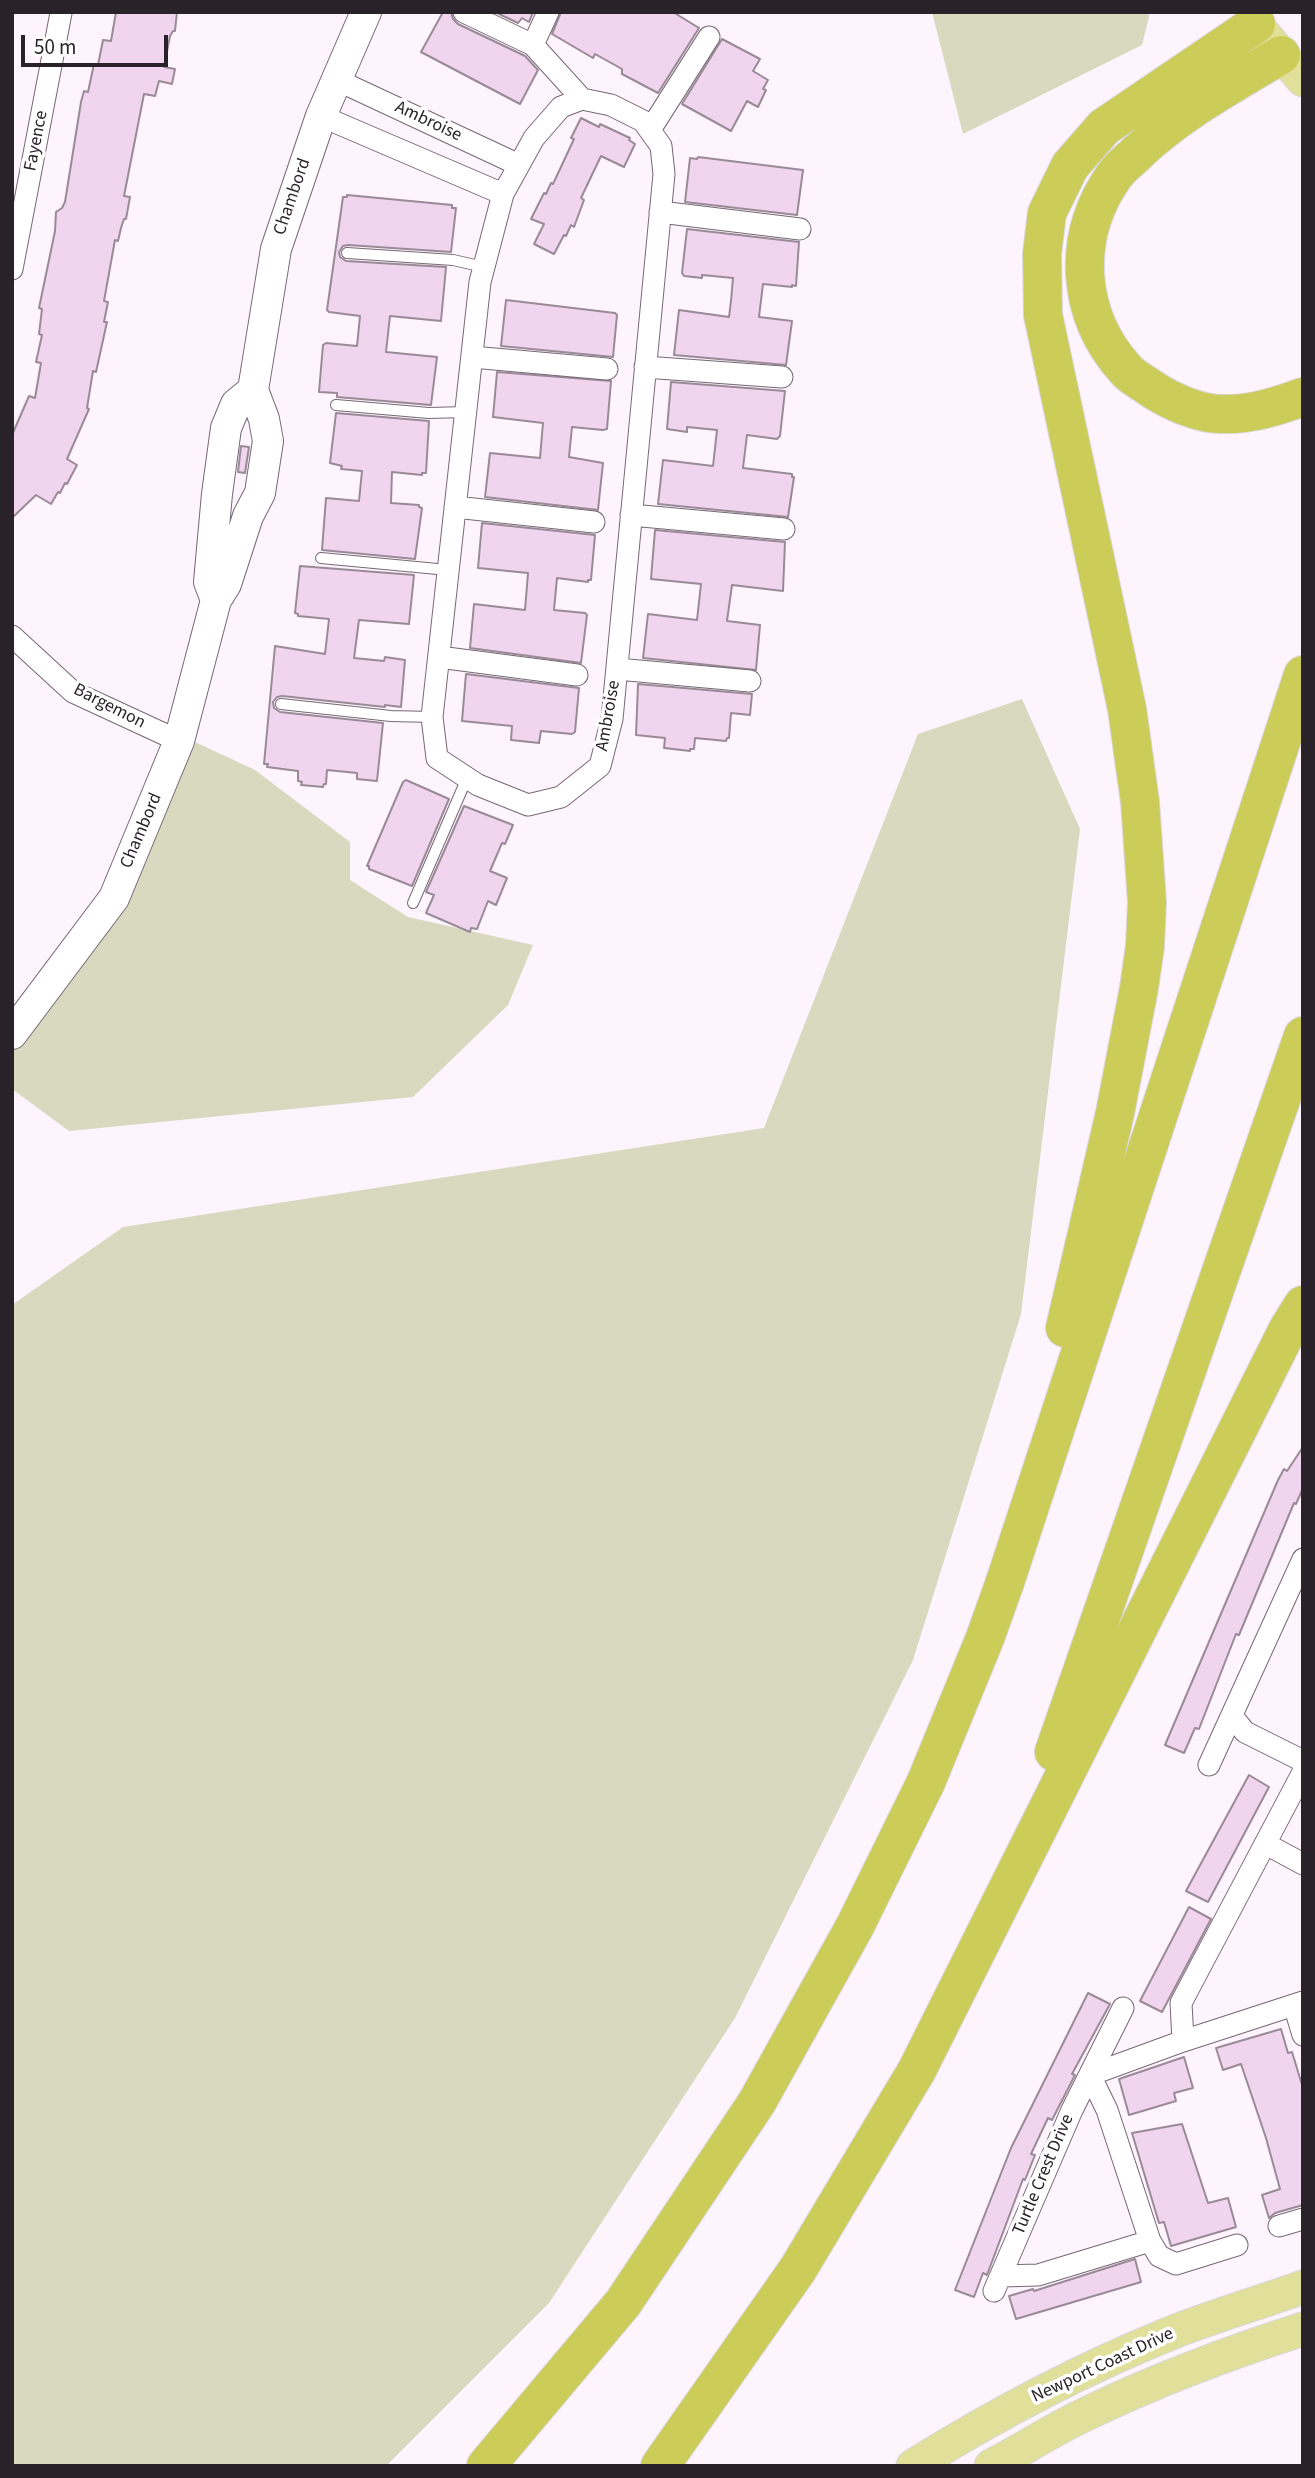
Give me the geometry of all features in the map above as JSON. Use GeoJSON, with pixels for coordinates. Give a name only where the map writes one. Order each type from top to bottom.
{"type":"FeatureCollection","features":[{"type":"Feature","properties":{"kind":"highway"},"geometry":{"type":"LineString","coordinates":[[1005,1582],[1115,1113],[1145,946],[1146,902],[1140,802],[1127,709],[1043,315],[1042,254],[1047,213],[1070,166],[1104,127],[1247,16]]}},
{"type":"Feature","properties":{"kind":"highway"},"geometry":{"type":"LineString","coordinates":[[1292,68],[1211,96],[1159,132],[1115,174],[1098,204],[1085,246],[1086,289],[1099,333],[1128,372],[1170,401],[1218,414],[1266,411],[1303,397]]}},
{"type":"Feature","properties":{"kind":"highway"},"geometry":{"type":"LineString","coordinates":[[486,2466],[623,2303],[757,2102],[855,1926],[926,1782],[1005,1582],[1303,675]]}},
{"type":"Feature","properties":{"kind":"highway"},"geometry":{"type":"LineString","coordinates":[[1002,1902],[1303,1036]]}},
{"type":"Feature","properties":{"kind":"highway"},"geometry":{"type":"LineString","coordinates":[[660,2466],[798,2269],[917,2070],[1287,1329],[1303,1305]]}},
{"type":"Feature","properties":{"kind":"main road"},"geometry":{"type":"LineString","coordinates":[[1247,16],[1292,68]]}},
{"type":"Feature","properties":{"kind":"main road","name":"Newport Coast Drive"},"geometry":{"type":"LineString","coordinates":[[914,2466],[1047,2390],[1158,2339],[1303,2287]]}},
{"type":"Feature","properties":{"kind":"main road","name":"Newport Coast Drive"},"geometry":{"type":"LineString","coordinates":[[990,2466],[1082,2416],[1146,2387],[1303,2329]]}},
{"type":"Feature","properties":{"kind":"street","name":"Chambord"},"geometry":{"type":"LineString","coordinates":[[216,600],[209,582],[226,428],[245,397],[275,249],[321,116],[366,12]]}},
{"type":"Feature","properties":{"kind":"street"},"geometry":{"type":"LineString","coordinates":[[464,12],[533,45],[582,99],[611,105],[643,121],[650,130],[709,37]]}},
{"type":"Feature","properties":{"kind":"street"},"geometry":{"type":"LineString","coordinates":[[533,45],[548,12]]}},
{"type":"Feature","properties":{"kind":"street","name":"Fayence"},"geometry":{"type":"LineString","coordinates":[[12,269],[61,13]]}},
{"type":"Feature","properties":{"kind":"street","name":"Ambroise"},"geometry":{"type":"LineString","coordinates":[[337,80],[519,165]]}},
{"type":"Feature","properties":{"kind":"street","name":"Ambroise"},"geometry":{"type":"LineString","coordinates":[[582,99],[561,107],[534,138],[503,194],[480,282],[432,717],[437,758],[478,785],[528,805],[561,797],[600,766],[612,719],[664,174],[662,146],[650,130]]}},
{"type":"Feature","properties":{"kind":"street","name":"Ambroise"},"geometry":{"type":"LineString","coordinates":[[321,116],[503,194]]}},
{"type":"Feature","properties":{"kind":"street"},"geometry":{"type":"LineString","coordinates":[[660,212],[800,229]]}},
{"type":"Feature","properties":{"kind":"street"},"geometry":{"type":"LineString","coordinates":[[472,357],[607,369]]}},
{"type":"Feature","properties":{"kind":"street"},"geometry":{"type":"LineString","coordinates":[[645,367],[782,377]]}},
{"type":"Feature","properties":{"kind":"street","name":"Chambord"},"geometry":{"type":"LineString","coordinates":[[12,1034],[114,898],[180,741],[216,600],[226,584],[248,516],[257,499],[268,440],[264,419],[245,397]]}},
{"type":"Feature","properties":{"kind":"street"},"geometry":{"type":"LineString","coordinates":[[217,494],[257,499]]}},
{"type":"Feature","properties":{"kind":"street"},"geometry":{"type":"LineString","coordinates":[[455,507],[594,522]]}},
{"type":"Feature","properties":{"kind":"street"},"geometry":{"type":"LineString","coordinates":[[631,515],[784,529]]}},
{"type":"Feature","properties":{"kind":"street","name":"Bargemon"},"geometry":{"type":"LineString","coordinates":[[12,636],[73,692],[180,741]]}},
{"type":"Feature","properties":{"kind":"street"},"geometry":{"type":"LineString","coordinates":[[439,657],[577,675]]}},
{"type":"Feature","properties":{"kind":"street"},"geometry":{"type":"LineString","coordinates":[[617,669],[750,681]]}},
{"type":"Feature","properties":{"kind":"street"},"geometry":{"type":"LineString","coordinates":[[1209,1765],[1303,1559]]}},
{"type":"Feature","properties":{"kind":"street"},"geometry":{"type":"LineString","coordinates":[[1232,1716],[1245,1732],[1303,1761]]}},
{"type":"Feature","properties":{"kind":"street"},"geometry":{"type":"LineString","coordinates":[[1183,2041],[1181,2003],[1303,1772]]}},
{"type":"Feature","properties":{"kind":"street"},"geometry":{"type":"LineString","coordinates":[[1266,1844],[1302,1862]]}},
{"type":"Feature","properties":{"kind":"street"},"geometry":{"type":"LineString","coordinates":[[1237,2245],[1176,2263],[1159,2256],[1150,2241],[1107,2110],[1090,2075],[1298,2003],[1303,2035]]}},
{"type":"Feature","properties":{"kind":"street","name":"Turtle Crest Drive"},"geometry":{"type":"LineString","coordinates":[[1123,2008],[1072,2110],[998,2284],[1038,2275],[1150,2241]]}},
{"type":"Feature","properties":{"kind":"street"},"geometry":{"type":"LineString","coordinates":[[1279,2225],[1303,2219]]}},
{"type":"Feature","properties":{"kind":"lane"},"geometry":{"type":"LineString","coordinates":[[347,253],[453,260],[484,267]]}},
{"type":"Feature","properties":{"kind":"lane"},"geometry":{"type":"LineString","coordinates":[[336,405],[429,413],[466,412]]}},
{"type":"Feature","properties":{"kind":"lane"},"geometry":{"type":"LineString","coordinates":[[321,558],[448,570]]}},
{"type":"Feature","properties":{"kind":"lane"},"geometry":{"type":"LineString","coordinates":[[281,704],[391,716],[432,717]]}},
{"type":"Feature","properties":{"kind":"lane"},"geometry":{"type":"LineString","coordinates":[[413,903],[467,778]]}},
{"type":"Feature","properties":{"kind":"green space"},"geometry":{"type":"Polygon","coordinates":[[[932,12],[1148,12],[1149,17],[1142,45],[963,134],[932,12]]]}},
{"type":"Feature","properties":{"kind":"green space"},"geometry":{"type":"Polygon","coordinates":[[[1022,699],[1080,829],[1021,1314],[913,1660],[735,2018],[549,2303],[386,2466],[12,2466],[12,1305],[123,1227],[764,1128],[918,734],[1022,699]]]}},
{"type":"Feature","properties":{"kind":"green space"},"geometry":{"type":"Polygon","coordinates":[[[195,742],[255,770],[350,842],[350,880],[408,917],[533,945],[508,1005],[413,1097],[69,1131],[12,1089],[12,1051],[109,924],[195,742]]]}},
{"type":"Feature","properties":{"kind":"building"},"geometry":{"type":"Polygon","coordinates":[[[116,12],[177,12],[175,31],[170,36],[164,67],[175,69],[172,84],[159,81],[155,96],[144,94],[124,196],[130,197],[126,219],[118,241],[115,240],[104,301],[108,302],[104,322],[107,322],[96,372],[93,371],[89,409],[67,459],[77,465],[67,484],[65,483],[51,504],[36,495],[12,518],[12,435],[29,396],[35,398],[41,363],[36,362],[42,335],[39,334],[42,309],[39,308],[55,231],[56,212],[65,202],[84,91],[88,92],[94,64],[98,65],[103,40],[111,41],[116,12]]]}},
{"type":"Feature","properties":{"kind":"building"},"geometry":{"type":"Polygon","coordinates":[[[443,12],[451,12],[458,24],[525,56],[538,70],[520,104],[421,52],[443,12]]]}},
{"type":"Feature","properties":{"kind":"building"},"geometry":{"type":"Polygon","coordinates":[[[495,12],[533,12],[529,22],[522,18],[518,23],[495,12]]]}},
{"type":"Feature","properties":{"kind":"building"},"geometry":{"type":"Polygon","coordinates":[[[561,12],[673,12],[699,28],[658,93],[622,74],[622,69],[595,54],[593,58],[552,34],[561,12]]]}},
{"type":"Feature","properties":{"kind":"building"},"geometry":{"type":"Polygon","coordinates":[[[722,39],[760,59],[753,71],[768,80],[758,107],[747,101],[731,131],[682,104],[722,39]]]}},
{"type":"Feature","properties":{"kind":"building"},"geometry":{"type":"Polygon","coordinates":[[[581,118],[630,138],[635,144],[624,167],[601,156],[581,198],[584,200],[574,227],[571,225],[554,254],[534,244],[544,224],[531,219],[544,193],[546,194],[551,183],[553,184],[581,118]]]}},
{"type":"Feature","properties":{"kind":"building"},"geometry":{"type":"Polygon","coordinates":[[[690,158],[803,170],[797,215],[685,202],[690,158]]]}},
{"type":"Feature","properties":{"kind":"building"},"geometry":{"type":"Polygon","coordinates":[[[347,195],[452,205],[452,208],[456,208],[451,252],[348,245],[343,246],[339,252],[340,257],[346,261],[446,267],[441,321],[390,316],[386,352],[437,357],[431,405],[337,397],[337,393],[319,392],[323,345],[357,346],[360,316],[327,310],[343,197],[347,195]]]}},
{"type":"Feature","properties":{"kind":"building"},"geometry":{"type":"Polygon","coordinates":[[[687,229],[799,242],[796,286],[763,284],[759,317],[792,321],[786,365],[674,355],[679,310],[729,317],[731,301],[733,278],[702,275],[702,278],[684,276],[682,273],[687,229]]]}},
{"type":"Feature","properties":{"kind":"building"},"geometry":{"type":"Polygon","coordinates":[[[506,300],[615,313],[613,357],[501,346],[506,300]]]}},
{"type":"Feature","properties":{"kind":"building"},"geometry":{"type":"Polygon","coordinates":[[[497,372],[611,381],[607,429],[572,427],[569,457],[603,463],[598,510],[485,497],[490,453],[540,458],[543,423],[493,417],[497,372]]]}},
{"type":"Feature","properties":{"kind":"building"},"geometry":{"type":"Polygon","coordinates":[[[671,382],[785,391],[780,436],[777,439],[747,435],[743,468],[792,474],[794,477],[788,517],[658,504],[663,460],[713,466],[717,430],[687,427],[687,432],[667,429],[671,382]]]}},
{"type":"Feature","properties":{"kind":"building"},"geometry":{"type":"Polygon","coordinates":[[[336,413],[429,421],[426,473],[422,475],[392,472],[391,503],[419,505],[422,508],[415,559],[322,550],[326,498],[359,501],[362,471],[341,469],[342,466],[330,463],[336,413]]]}},
{"type":"Feature","properties":{"kind":"building"},"geometry":{"type":"Polygon","coordinates":[[[241,446],[249,447],[245,473],[238,472],[241,446]]]}},
{"type":"Feature","properties":{"kind":"building"},"geometry":{"type":"Polygon","coordinates":[[[482,523],[595,535],[591,580],[588,582],[557,578],[554,610],[587,615],[581,663],[470,648],[474,604],[525,610],[528,573],[478,568],[482,523]]]}},
{"type":"Feature","properties":{"kind":"building"},"geometry":{"type":"Polygon","coordinates":[[[655,530],[785,542],[783,591],[732,585],[727,621],[760,625],[756,670],[643,658],[648,614],[697,620],[701,584],[651,579],[655,530]]]}},
{"type":"Feature","properties":{"kind":"building"},"geometry":{"type":"Polygon","coordinates":[[[300,566],[414,575],[409,624],[359,620],[354,658],[384,661],[385,657],[405,660],[401,707],[282,696],[273,702],[274,708],[280,712],[383,723],[377,781],[357,779],[357,773],[327,770],[326,784],[323,787],[301,785],[298,771],[267,767],[268,764],[264,764],[275,646],[325,654],[329,619],[298,616],[295,613],[300,566]]]}},
{"type":"Feature","properties":{"kind":"building"},"geometry":{"type":"Polygon","coordinates":[[[466,674],[579,688],[575,732],[541,731],[539,743],[511,740],[512,726],[462,721],[466,674]]]}},
{"type":"Feature","properties":{"kind":"building"},"geometry":{"type":"Polygon","coordinates":[[[638,684],[752,694],[750,715],[731,713],[729,738],[726,741],[695,738],[694,749],[690,751],[664,748],[665,738],[636,735],[638,684]]]}},
{"type":"Feature","properties":{"kind":"building"},"geometry":{"type":"Polygon","coordinates":[[[406,780],[449,799],[412,886],[367,866],[406,780]]]}},
{"type":"Feature","properties":{"kind":"building"},"geometry":{"type":"Polygon","coordinates":[[[464,806],[513,825],[490,871],[507,878],[496,905],[488,901],[477,929],[471,928],[470,932],[426,913],[434,895],[426,892],[464,806]]]}},
{"type":"Feature","properties":{"kind":"building"},"geometry":{"type":"Polygon","coordinates":[[[1303,1447],[1303,1488],[1296,1504],[1294,1503],[1239,1635],[1236,1634],[1199,1729],[1195,1728],[1184,1753],[1165,1745],[1278,1480],[1303,1447]]]}},
{"type":"Feature","properties":{"kind":"building"},"geometry":{"type":"Polygon","coordinates":[[[1249,1775],[1269,1787],[1208,1902],[1186,1891],[1249,1775]]]}},
{"type":"Feature","properties":{"kind":"building"},"geometry":{"type":"Polygon","coordinates":[[[1189,1907],[1211,1919],[1162,2012],[1140,2001],[1189,1907]]]}},
{"type":"Feature","properties":{"kind":"building"},"geometry":{"type":"Polygon","coordinates":[[[1088,1993],[1110,2004],[1072,2074],[1075,2075],[1052,2120],[1048,2118],[1031,2154],[1035,2155],[1025,2180],[1023,2179],[987,2275],[983,2273],[974,2297],[955,2290],[1011,2148],[1088,1993]]]}},
{"type":"Feature","properties":{"kind":"building"},"geometry":{"type":"Polygon","coordinates":[[[1281,2029],[1288,2053],[1292,2052],[1303,2088],[1303,2205],[1275,2213],[1269,2218],[1262,2195],[1280,2189],[1266,2138],[1241,2064],[1223,2070],[1216,2048],[1281,2029]]]}},
{"type":"Feature","properties":{"kind":"building"},"geometry":{"type":"Polygon","coordinates":[[[1184,2057],[1193,2088],[1174,2093],[1176,2101],[1129,2115],[1119,2079],[1184,2057]]]}},
{"type":"Feature","properties":{"kind":"building"},"geometry":{"type":"Polygon","coordinates":[[[1182,2124],[1208,2203],[1228,2198],[1236,2227],[1171,2246],[1164,2222],[1159,2223],[1132,2133],[1182,2124]]]}},
{"type":"Feature","properties":{"kind":"building"},"geometry":{"type":"Polygon","coordinates":[[[1135,2259],[1141,2282],[1016,2319],[1009,2296],[1033,2289],[1034,2291],[1135,2259]]]}}]}
